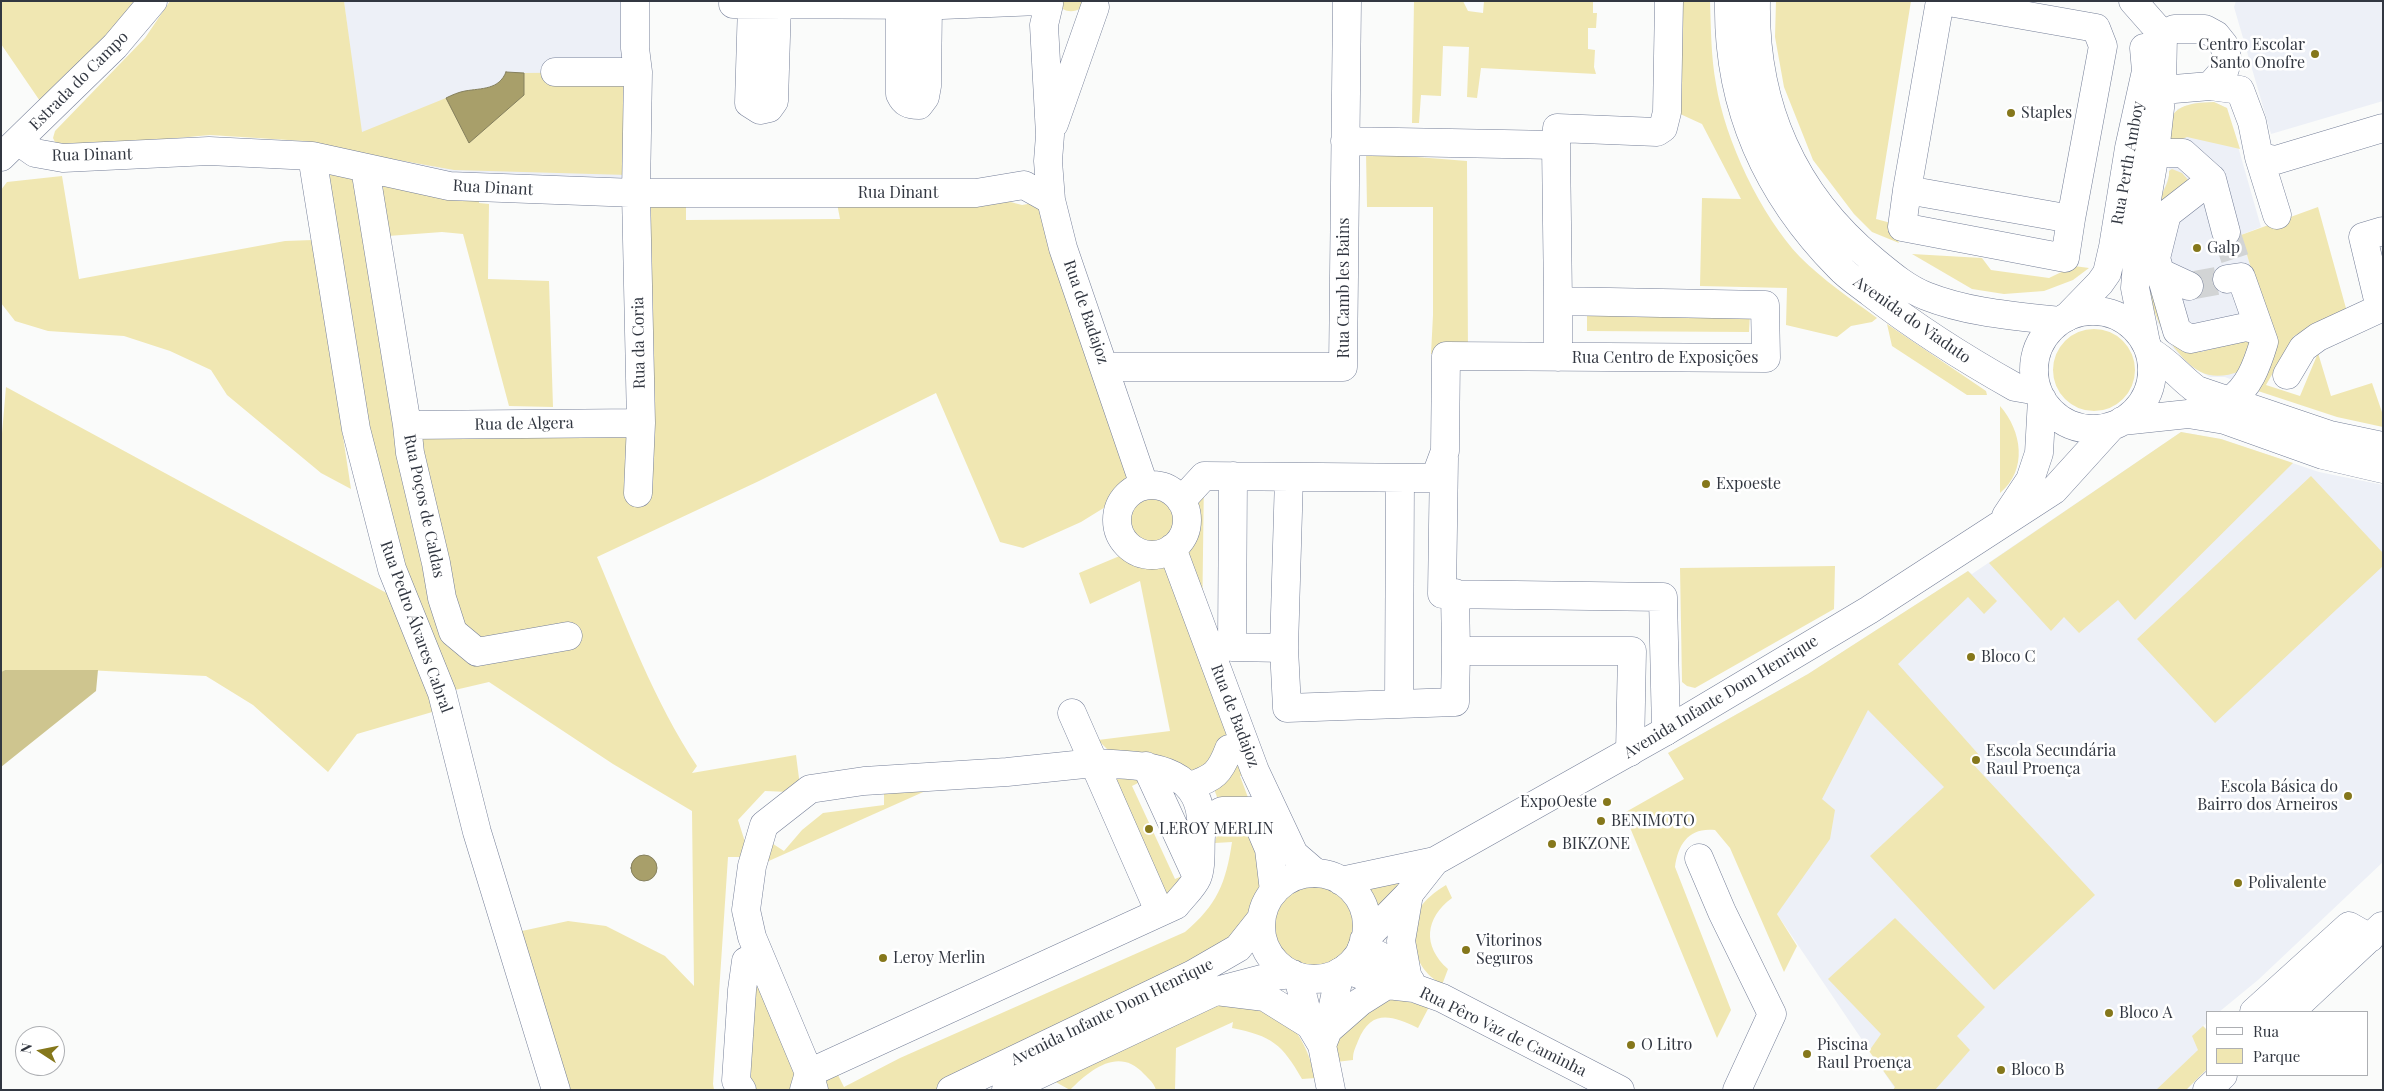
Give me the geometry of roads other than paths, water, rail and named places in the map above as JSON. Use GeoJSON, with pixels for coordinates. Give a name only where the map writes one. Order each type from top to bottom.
{"type":"FeatureCollection","features":[{"type":"Feature","properties":{"kind":"street","name":"Estrada do Campo"},"geometry":{"type":"LineString","coordinates":[[10,149],[120,41],[153,1]]}},
{"type":"Feature","properties":{"kind":"street","name":"Rua da Coria"},"geometry":{"type":"LineString","coordinates":[[635,1],[635,48],[638,72],[636,193],[641,423],[638,493]]}},
{"type":"Feature","properties":{"kind":"street","name":"Rua Camb les Bains"},"geometry":{"type":"LineString","coordinates":[[1105,367],[1343,367],[1347,1]]}},
{"type":"Feature","properties":{"kind":"street"},"geometry":{"type":"LineString","coordinates":[[1558,357],[1557,128],[1657,132],[1663,128],[1667,112],[1669,1]]}},
{"type":"Feature","properties":{"kind":"street"},"geometry":{"type":"LineString","coordinates":[[1941,1],[2096,28],[2104,46],[2087,136],[2065,258],[1902,227],[1941,1]]}},
{"type":"Feature","properties":{"kind":"street","name":"Rua Perth Amboy"},"geometry":{"type":"LineString","coordinates":[[2063,319],[2100,283],[2107,273],[2129,148],[2146,71],[2143,40],[2118,1]]}},
{"type":"Feature","properties":{"kind":"street"},"geometry":{"type":"LineString","coordinates":[[2117,423],[2140,406],[2150,385],[2152,363],[2147,347],[2136,288],[2138,251],[2154,164],[2162,90],[2163,35],[2133,1]]}},
{"type":"Feature","properties":{"kind":"street"},"geometry":{"type":"LineString","coordinates":[[1045,2],[1044,25],[1050,135]]}},
{"type":"Feature","properties":{"kind":"street"},"geometry":{"type":"LineString","coordinates":[[760,3],[937,4],[1045,2],[1060,15],[1069,17],[1078,17],[1097,4]]}},
{"type":"Feature","properties":{"kind":"street"},"geometry":{"type":"LineString","coordinates":[[892,4],[900,94],[903,100],[910,105],[919,105],[925,97],[927,86],[937,4]]}},
{"type":"Feature","properties":{"kind":"street"},"geometry":{"type":"LineString","coordinates":[[1050,135],[1097,4]]}},
{"type":"Feature","properties":{"kind":"street","name":"Avenida do Viaduto"},"geometry":{"type":"LineString","coordinates":[[1729,14],[1737,92],[1760,159],[1796,216],[1839,268],[1892,309],[1969,360],[2015,387],[2040,395]]}},
{"type":"Feature","properties":{"kind":"street","name":"Avenida do Viaduto"},"geometry":{"type":"LineString","coordinates":[[1756,14],[1762,79],[1782,145],[1816,201],[1855,245],[1898,281],[1926,296],[1966,309],[2063,319]]}},
{"type":"Feature","properties":{"kind":"street"},"geometry":{"type":"LineString","coordinates":[[2145,61],[2163,35],[2174,29],[2205,29],[2216,35],[2224,45],[2227,58],[2225,69],[2210,86]]}},
{"type":"Feature","properties":{"kind":"street"},"geometry":{"type":"LineString","coordinates":[[554,72],[638,72]]}},
{"type":"Feature","properties":{"kind":"street"},"geometry":{"type":"LineString","coordinates":[[2162,90],[2210,86],[2240,90],[2252,122],[2259,157],[2277,215]]}},
{"type":"Feature","properties":{"kind":"street"},"geometry":{"type":"LineString","coordinates":[[2259,157],[2276,160],[2383,128]]}},
{"type":"Feature","properties":{"kind":"street","name":"Rua de Badajoz"},"geometry":{"type":"LineString","coordinates":[[1050,135],[1048,161],[1052,200],[1063,248],[1144,485]]}},
{"type":"Feature","properties":{"kind":"street"},"geometry":{"type":"LineString","coordinates":[[2087,136],[2129,148],[2148,166],[2183,153],[2212,179],[2226,232]]}},
{"type":"Feature","properties":{"kind":"street"},"geometry":{"type":"LineString","coordinates":[[1345,141],[1556,145]]}},
{"type":"Feature","properties":{"kind":"street","name":"Rua Dinant"},"geometry":{"type":"LineString","coordinates":[[10,149],[63,158],[208,151],[312,156],[450,186],[636,193],[976,193],[1022,204],[1052,200]]}},
{"type":"Feature","properties":{"kind":"street","name":"Rua Pedro Álvares Cabral"},"geometry":{"type":"LineString","coordinates":[[312,156],[356,429],[392,569],[442,694],[477,832],[556,1090]]}},
{"type":"Feature","properties":{"kind":"street","name":"Rua Poços de Caldas"},"geometry":{"type":"LineString","coordinates":[[364,168],[410,453],[434,554],[442,598],[453,632],[476,652],[568,636]]}},
{"type":"Feature","properties":{"kind":"street"},"geometry":{"type":"LineString","coordinates":[[2212,179],[2167,214],[2156,258],[2177,331],[2190,339],[2246,327],[2259,330]]}},
{"type":"Feature","properties":{"kind":"street"},"geometry":{"type":"LineString","coordinates":[[1907,190],[2071,219]]}},
{"type":"Feature","properties":{"kind":"street"},"geometry":{"type":"LineString","coordinates":[[2287,375],[2303,348],[2318,337],[2381,307],[2363,238],[2383,231]]}},
{"type":"Feature","properties":{"kind":"street"},"geometry":{"type":"LineString","coordinates":[[2161,273],[2189,286]]}},
{"type":"Feature","properties":{"kind":"street"},"geometry":{"type":"LineString","coordinates":[[2227,279],[2241,276],[2264,342],[2260,358],[2240,394],[2228,401]]}},
{"type":"Feature","properties":{"kind":"street","name":"Rua Centro de Exposições"},"geometry":{"type":"LineString","coordinates":[[1181,501],[1204,476],[1435,478],[1444,451],[1446,356],[1766,358],[1765,305],[1558,301]]}},
{"type":"Feature","properties":{"kind":"street"},"geometry":{"type":"LineString","coordinates":[[2383,446],[2330,435],[2197,390],[2185,382],[2147,347],[2132,324],[2111,313],[2089,311],[2063,319],[2046,335],[2037,352],[2034,371],[2040,395],[2049,408],[2067,422],[2089,429],[2117,423],[2188,414],[2225,420],[2322,455],[2383,469]]}},
{"type":"Feature","properties":{"kind":"street","name":"Avenida Infante Dom Henrique"},"geometry":{"type":"LineString","coordinates":[[2000,523],[2030,480],[2039,453],[2040,395]]}},
{"type":"Feature","properties":{"kind":"street","name":"Rua de Algera"},"geometry":{"type":"LineString","coordinates":[[407,425],[641,423]]}},
{"type":"Feature","properties":{"kind":"street","name":"Avenida Infante Dom Henrique"},"geometry":{"type":"LineString","coordinates":[[1328,877],[1435,861],[1630,752],[1869,610],[1958,554],[2000,523],[2054,490],[2117,423]]}},
{"type":"Feature","properties":{"kind":"street"},"geometry":{"type":"LineString","coordinates":[[1444,451],[1442,594],[1663,597],[1666,731]]}},
{"type":"Feature","properties":{"kind":"street"},"geometry":{"type":"LineString","coordinates":[[1233,476],[1232,646],[1284,648]]}},
{"type":"Feature","properties":{"kind":"street"},"geometry":{"type":"LineString","coordinates":[[1289,477],[1284,648],[1287,708],[1454,702],[1456,650],[1455,593]]}},
{"type":"Feature","properties":{"kind":"street"},"geometry":{"type":"LineString","coordinates":[[1399,704],[1400,478]]}},
{"type":"Feature","properties":{"kind":"street"},"geometry":{"type":"LineString","coordinates":[[1144,485],[1162,486],[1176,494],[1181,501],[1186,513],[1186,525],[1181,538],[1168,550],[1153,555],[1134,550],[1122,538],[1117,526],[1118,509],[1124,498],[1136,488],[1144,485]]}},
{"type":"Feature","properties":{"kind":"street"},"geometry":{"type":"LineString","coordinates":[[1168,550],[1229,749],[1269,849],[1274,891]]}},
{"type":"Feature","properties":{"kind":"street","name":"Rua de Badajoz"},"geometry":{"type":"LineString","coordinates":[[1168,550],[1255,771],[1294,854],[1328,877]]}},
{"type":"Feature","properties":{"kind":"street"},"geometry":{"type":"LineString","coordinates":[[1456,650],[1632,651],[1630,752]]}},
{"type":"Feature","properties":{"kind":"street"},"geometry":{"type":"LineString","coordinates":[[1072,713],[1159,911]]}},
{"type":"Feature","properties":{"kind":"street"},"geometry":{"type":"LineString","coordinates":[[1190,786],[1210,780],[1223,766],[1229,749]]}},
{"type":"Feature","properties":{"kind":"street"},"geometry":{"type":"LineString","coordinates":[[1094,763],[1146,766],[1171,774],[1190,786],[1200,808],[1202,822],[1197,877],[1176,905],[1159,911],[809,1084],[752,937],[746,910],[752,866],[764,825],[810,789],[864,780],[1007,772],[1094,763]]}},
{"type":"Feature","properties":{"kind":"street"},"geometry":{"type":"LineString","coordinates":[[1146,766],[1197,877]]}},
{"type":"Feature","properties":{"kind":"street"},"geometry":{"type":"LineString","coordinates":[[1202,822],[1222,811],[1253,811]]}},
{"type":"Feature","properties":{"kind":"street"},"geometry":{"type":"LineString","coordinates":[[1698,858],[1772,1014],[1737,1090]]}},
{"type":"Feature","properties":{"kind":"street","name":"Avenida Infante Dom Henrique"},"geometry":{"type":"LineString","coordinates":[[1363,943],[1409,894],[1435,861]]}},
{"type":"Feature","properties":{"kind":"street"},"geometry":{"type":"LineString","coordinates":[[1320,1033],[1342,970],[1363,943],[1366,927],[1361,904],[1350,887],[1328,877],[1291,879],[1274,891],[1264,909],[1262,919],[1261,930],[1267,949],[1280,967],[1295,976],[1317,979],[1342,970],[1403,983]]}},
{"type":"Feature","properties":{"kind":"street"},"geometry":{"type":"LineString","coordinates":[[1403,983],[1401,942],[1409,894]]}},
{"type":"Feature","properties":{"kind":"street","name":"Avenida Infante Dom Henrique"},"geometry":{"type":"LineString","coordinates":[[951,1090],[1193,974],[1238,948],[1262,919]]}},
{"type":"Feature","properties":{"kind":"street"},"geometry":{"type":"LineString","coordinates":[[2255,1011],[2349,926],[2376,931]]}},
{"type":"Feature","properties":{"kind":"street"},"geometry":{"type":"LineString","coordinates":[[2291,1011],[2376,931]]}},
{"type":"Feature","properties":{"kind":"street"},"geometry":{"type":"LineString","coordinates":[[1363,943],[1385,958],[1403,983]]}},
{"type":"Feature","properties":{"kind":"street"},"geometry":{"type":"LineString","coordinates":[[742,1090],[736,1081],[742,990],[746,961],[762,962]]}},
{"type":"Feature","properties":{"kind":"street","name":"Avenida Infante Dom Henrique"},"geometry":{"type":"LineString","coordinates":[[1006,1090],[1216,991],[1273,976],[1295,976]]}},
{"type":"Feature","properties":{"kind":"street"},"geometry":{"type":"LineString","coordinates":[[1295,976],[1320,1033],[1331,1090]]}},
{"type":"Feature","properties":{"kind":"street"},"geometry":{"type":"LineString","coordinates":[[1320,1033],[1360,1002],[1403,983]]}},
{"type":"Feature","properties":{"kind":"street","name":"Rua Pêro Vaz de Caminha"},"geometry":{"type":"LineString","coordinates":[[1403,983],[1442,998],[1620,1090]]}},
{"type":"Feature","properties":{"kind":"street"},"geometry":{"type":"LineString","coordinates":[[1216,991],[1265,997],[1320,1033]]}},
{"type":"Feature","properties":{"kind":"street"},"geometry":{"type":"LineString","coordinates":[[2207,1090],[2221,1076]]}},
{"type":"Feature","properties":{"kind":"tunnel"},"geometry":{"type":"LineString","coordinates":[[2226,232],[2241,277]]}},
{"type":"Feature","properties":{"kind":"tunnel"},"geometry":{"type":"LineString","coordinates":[[2189,286],[2227,279]]}},
{"type":"Feature","properties":{"kind":"place","name":"Centro Escolar Santo Onofre"},"geometry":{"type":"Point","coordinates":[2315,54]}},
{"type":"Feature","properties":{"kind":"place","name":"Staples"},"geometry":{"type":"Point","coordinates":[2011,113]}},
{"type":"Feature","properties":{"kind":"place","name":"Galp"},"geometry":{"type":"Point","coordinates":[2197,248]}},
{"type":"Feature","properties":{"kind":"place","name":"Expoeste"},"geometry":{"type":"Point","coordinates":[1706,484]}},
{"type":"Feature","properties":{"kind":"place","name":"Bloco C"},"geometry":{"type":"Point","coordinates":[1971,657]}},
{"type":"Feature","properties":{"kind":"place","name":"Escola Secundária Raul Proença"},"geometry":{"type":"Point","coordinates":[1976,760]}},
{"type":"Feature","properties":{"kind":"place","name":"Escola Básica do Bairro dos Arneiros"},"geometry":{"type":"Point","coordinates":[2348,796]}},
{"type":"Feature","properties":{"kind":"place","name":"ExpoOeste"},"geometry":{"type":"Point","coordinates":[1607,802]}},
{"type":"Feature","properties":{"kind":"place","name":"BENIMOTO"},"geometry":{"type":"Point","coordinates":[1601,821]}},
{"type":"Feature","properties":{"kind":"place","name":"LEROY MERLIN"},"geometry":{"type":"Point","coordinates":[1149,829]}},
{"type":"Feature","properties":{"kind":"place","name":"BIKZONE"},"geometry":{"type":"Point","coordinates":[1552,844]}},
{"type":"Feature","properties":{"kind":"place","name":"Polivalente"},"geometry":{"type":"Point","coordinates":[2238,883]}},
{"type":"Feature","properties":{"kind":"place","name":"Vitorinos Seguros"},"geometry":{"type":"Point","coordinates":[1466,950]}},
{"type":"Feature","properties":{"kind":"place","name":"Leroy Merlin"},"geometry":{"type":"Point","coordinates":[883,958]}},
{"type":"Feature","properties":{"kind":"place","name":"Bloco A"},"geometry":{"type":"Point","coordinates":[2109,1013]}},
{"type":"Feature","properties":{"kind":"place","name":"O Litro"},"geometry":{"type":"Point","coordinates":[1631,1045]}},
{"type":"Feature","properties":{"kind":"place","name":"Piscina Raul Proença"},"geometry":{"type":"Point","coordinates":[1807,1054]}},
{"type":"Feature","properties":{"kind":"place","name":"Bloco B"},"geometry":{"type":"Point","coordinates":[2001,1070]}}]}
